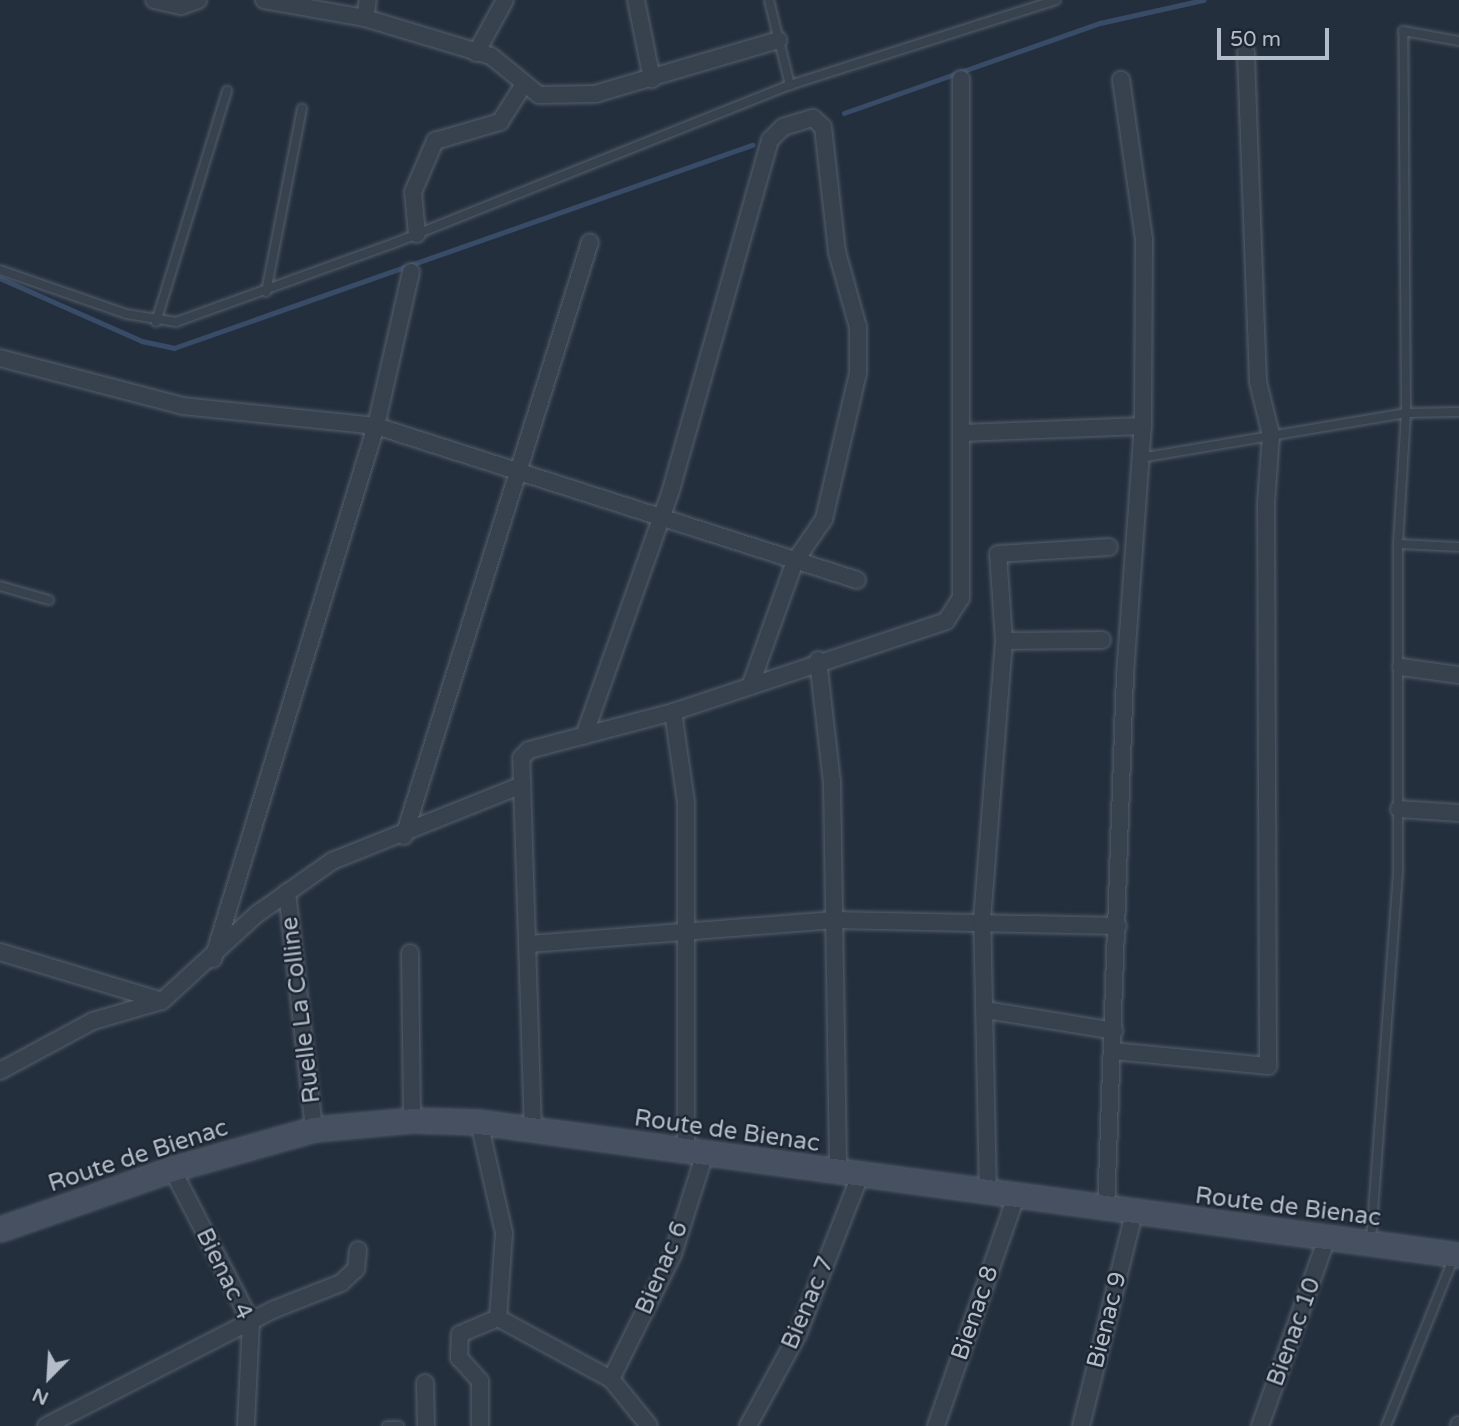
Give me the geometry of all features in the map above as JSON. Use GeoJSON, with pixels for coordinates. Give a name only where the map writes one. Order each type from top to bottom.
{"type":"FeatureCollection","features":[{"type":"Feature","properties":{"kind":"main road","name":"Route de Bienac"},"geometry":{"type":"LineString","coordinates":[[0,1230],[172,1169],[314,1129],[412,1120],[480,1122],[533,1132],[1015,1199],[1457,1255]]}},
{"type":"Feature","properties":{"kind":"street"},"geometry":{"type":"LineString","coordinates":[[154,0],[181,6],[198,0]]}},
{"type":"Feature","properties":{"kind":"street"},"geometry":{"type":"LineString","coordinates":[[264,0],[365,18],[476,53],[513,69],[524,84],[539,96],[595,94],[778,40]]}},
{"type":"Feature","properties":{"kind":"street"},"geometry":{"type":"LineString","coordinates":[[365,18],[368,0]]}},
{"type":"Feature","properties":{"kind":"street"},"geometry":{"type":"LineString","coordinates":[[476,53],[505,0]]}},
{"type":"Feature","properties":{"kind":"street"},"geometry":{"type":"LineString","coordinates":[[636,0],[652,79]]}},
{"type":"Feature","properties":{"kind":"street"},"geometry":{"type":"LineString","coordinates":[[1113,1051],[1268,1066],[1266,503],[1271,435],[1258,382],[1246,52]]}},
{"type":"Feature","properties":{"kind":"street"},"geometry":{"type":"LineString","coordinates":[[533,1132],[530,944],[521,758],[529,750],[673,712],[956,613],[962,433],[961,79]]}},
{"type":"Feature","properties":{"kind":"street"},"geometry":{"type":"LineString","coordinates":[[1106,1211],[1143,426],[1144,239],[1121,80]]}},
{"type":"Feature","properties":{"kind":"street"},"geometry":{"type":"LineString","coordinates":[[417,234],[413,192],[435,141],[500,122],[524,84]]}},
{"type":"Feature","properties":{"kind":"street"},"geometry":{"type":"LineString","coordinates":[[584,736],[656,519],[690,429],[770,140],[783,127],[813,118],[823,127],[837,252],[858,327],[858,373],[824,519],[795,561],[751,684]]}},
{"type":"Feature","properties":{"kind":"street"},"geometry":{"type":"LineString","coordinates":[[404,836],[523,472],[590,242]]}},
{"type":"Feature","properties":{"kind":"street"},"geometry":{"type":"LineString","coordinates":[[213,959],[376,426],[411,272]]}},
{"type":"Feature","properties":{"kind":"street"},"geometry":{"type":"LineString","coordinates":[[0,358],[183,406],[376,426],[523,472],[656,519],[857,580]]}},
{"type":"Feature","properties":{"kind":"street"},"geometry":{"type":"LineString","coordinates":[[962,433],[1143,426]]}},
{"type":"Feature","properties":{"kind":"street"},"geometry":{"type":"LineString","coordinates":[[988,1195],[982,920],[1004,641],[998,554],[1109,547]]}},
{"type":"Feature","properties":{"kind":"street"},"geometry":{"type":"LineString","coordinates":[[1004,641],[1102,640]]}},
{"type":"Feature","properties":{"kind":"street"},"geometry":{"type":"LineString","coordinates":[[818,660],[832,782],[834,920],[849,1175]]}},
{"type":"Feature","properties":{"kind":"street"},"geometry":{"type":"LineString","coordinates":[[1401,667],[1459,675]]}},
{"type":"Feature","properties":{"kind":"street","name":"Bienac 6"},"geometry":{"type":"LineString","coordinates":[[611,1379],[673,1254],[695,1153],[684,928],[685,802],[673,712]]}},
{"type":"Feature","properties":{"kind":"street"},"geometry":{"type":"LineString","coordinates":[[0,1071],[93,1021],[162,1001],[287,892],[332,861],[404,836],[522,785]]}},
{"type":"Feature","properties":{"kind":"street"},"geometry":{"type":"LineString","coordinates":[[1399,809],[1459,813]]}},
{"type":"Feature","properties":{"kind":"street","name":"Ruelle La Colline"},"geometry":{"type":"LineString","coordinates":[[287,892],[314,1129]]}},
{"type":"Feature","properties":{"kind":"street"},"geometry":{"type":"LineString","coordinates":[[530,944],[684,928],[834,920],[982,920],[1118,926]]}},
{"type":"Feature","properties":{"kind":"street"},"geometry":{"type":"LineString","coordinates":[[0,952],[162,1001]]}},
{"type":"Feature","properties":{"kind":"street"},"geometry":{"type":"LineString","coordinates":[[410,953],[412,1120]]}},
{"type":"Feature","properties":{"kind":"street"},"geometry":{"type":"LineString","coordinates":[[985,1010],[1114,1031]]}},
{"type":"Feature","properties":{"kind":"street"},"geometry":{"type":"LineString","coordinates":[[480,1122],[504,1233],[498,1318]]}},
{"type":"Feature","properties":{"kind":"street","name":"Bienac 4"},"geometry":{"type":"LineString","coordinates":[[172,1169],[251,1322],[246,1426]]}},
{"type":"Feature","properties":{"kind":"street","name":"Bienac 7"},"geometry":{"type":"LineString","coordinates":[[748,1426],[798,1334],[849,1175]]}},
{"type":"Feature","properties":{"kind":"street","name":"Bienac 8"},"geometry":{"type":"LineString","coordinates":[[936,1426],[1015,1199]]}},
{"type":"Feature","properties":{"kind":"street","name":"Bienac 9"},"geometry":{"type":"LineString","coordinates":[[1081,1426],[1134,1214]]}},
{"type":"Feature","properties":{"kind":"street","name":"Bienac 10"},"geometry":{"type":"LineString","coordinates":[[1260,1426],[1327,1238]]}},
{"type":"Feature","properties":{"kind":"street"},"geometry":{"type":"LineString","coordinates":[[46,1426],[251,1322],[351,1277],[358,1250]]}},
{"type":"Feature","properties":{"kind":"street"},"geometry":{"type":"LineString","coordinates":[[498,1318],[611,1379],[649,1426]]}},
{"type":"Feature","properties":{"kind":"street"},"geometry":{"type":"LineString","coordinates":[[480,1426],[480,1381],[458,1358],[460,1334],[498,1318]]}},
{"type":"Feature","properties":{"kind":"street"},"geometry":{"type":"LineString","coordinates":[[425,1383],[426,1426]]}},
{"type":"Feature","properties":{"kind":"lane"},"geometry":{"type":"LineString","coordinates":[[769,0],[790,85]]}},
{"type":"Feature","properties":{"kind":"lane"},"geometry":{"type":"LineString","coordinates":[[0,270],[156,322],[216,311],[790,85],[1056,0]]}},
{"type":"Feature","properties":{"kind":"lane"},"geometry":{"type":"LineString","coordinates":[[1371,1244],[1399,809],[1401,667],[1398,544],[1406,413],[1403,31],[1459,41]]}},
{"type":"Feature","properties":{"kind":"lane"},"geometry":{"type":"LineString","coordinates":[[156,322],[227,91]]}},
{"type":"Feature","properties":{"kind":"lane"},"geometry":{"type":"LineString","coordinates":[[266,292],[302,109]]}},
{"type":"Feature","properties":{"kind":"lane"},"geometry":{"type":"LineString","coordinates":[[1140,458],[1406,413],[1459,412]]}},
{"type":"Feature","properties":{"kind":"lane"},"geometry":{"type":"LineString","coordinates":[[1398,544],[1459,547]]}},
{"type":"Feature","properties":{"kind":"lane"},"geometry":{"type":"LineString","coordinates":[[0,586],[49,600]]}},
{"type":"Feature","properties":{"kind":"lane"},"geometry":{"type":"LineString","coordinates":[[1386,1426],[1457,1255]]}},
{"type":"Feature","properties":{"kind":"lane"},"geometry":{"type":"LineString","coordinates":[[387,1426],[399,1426]]}},
{"type":"Feature","properties":{"kind":"waterway"},"geometry":{"type":"LineString","coordinates":[[844,113],[1100,23],[1203,0]]}},
{"type":"Feature","properties":{"kind":"waterway"},"geometry":{"type":"LineString","coordinates":[[0,278],[142,341],[174,348],[752,145]]}}]}
